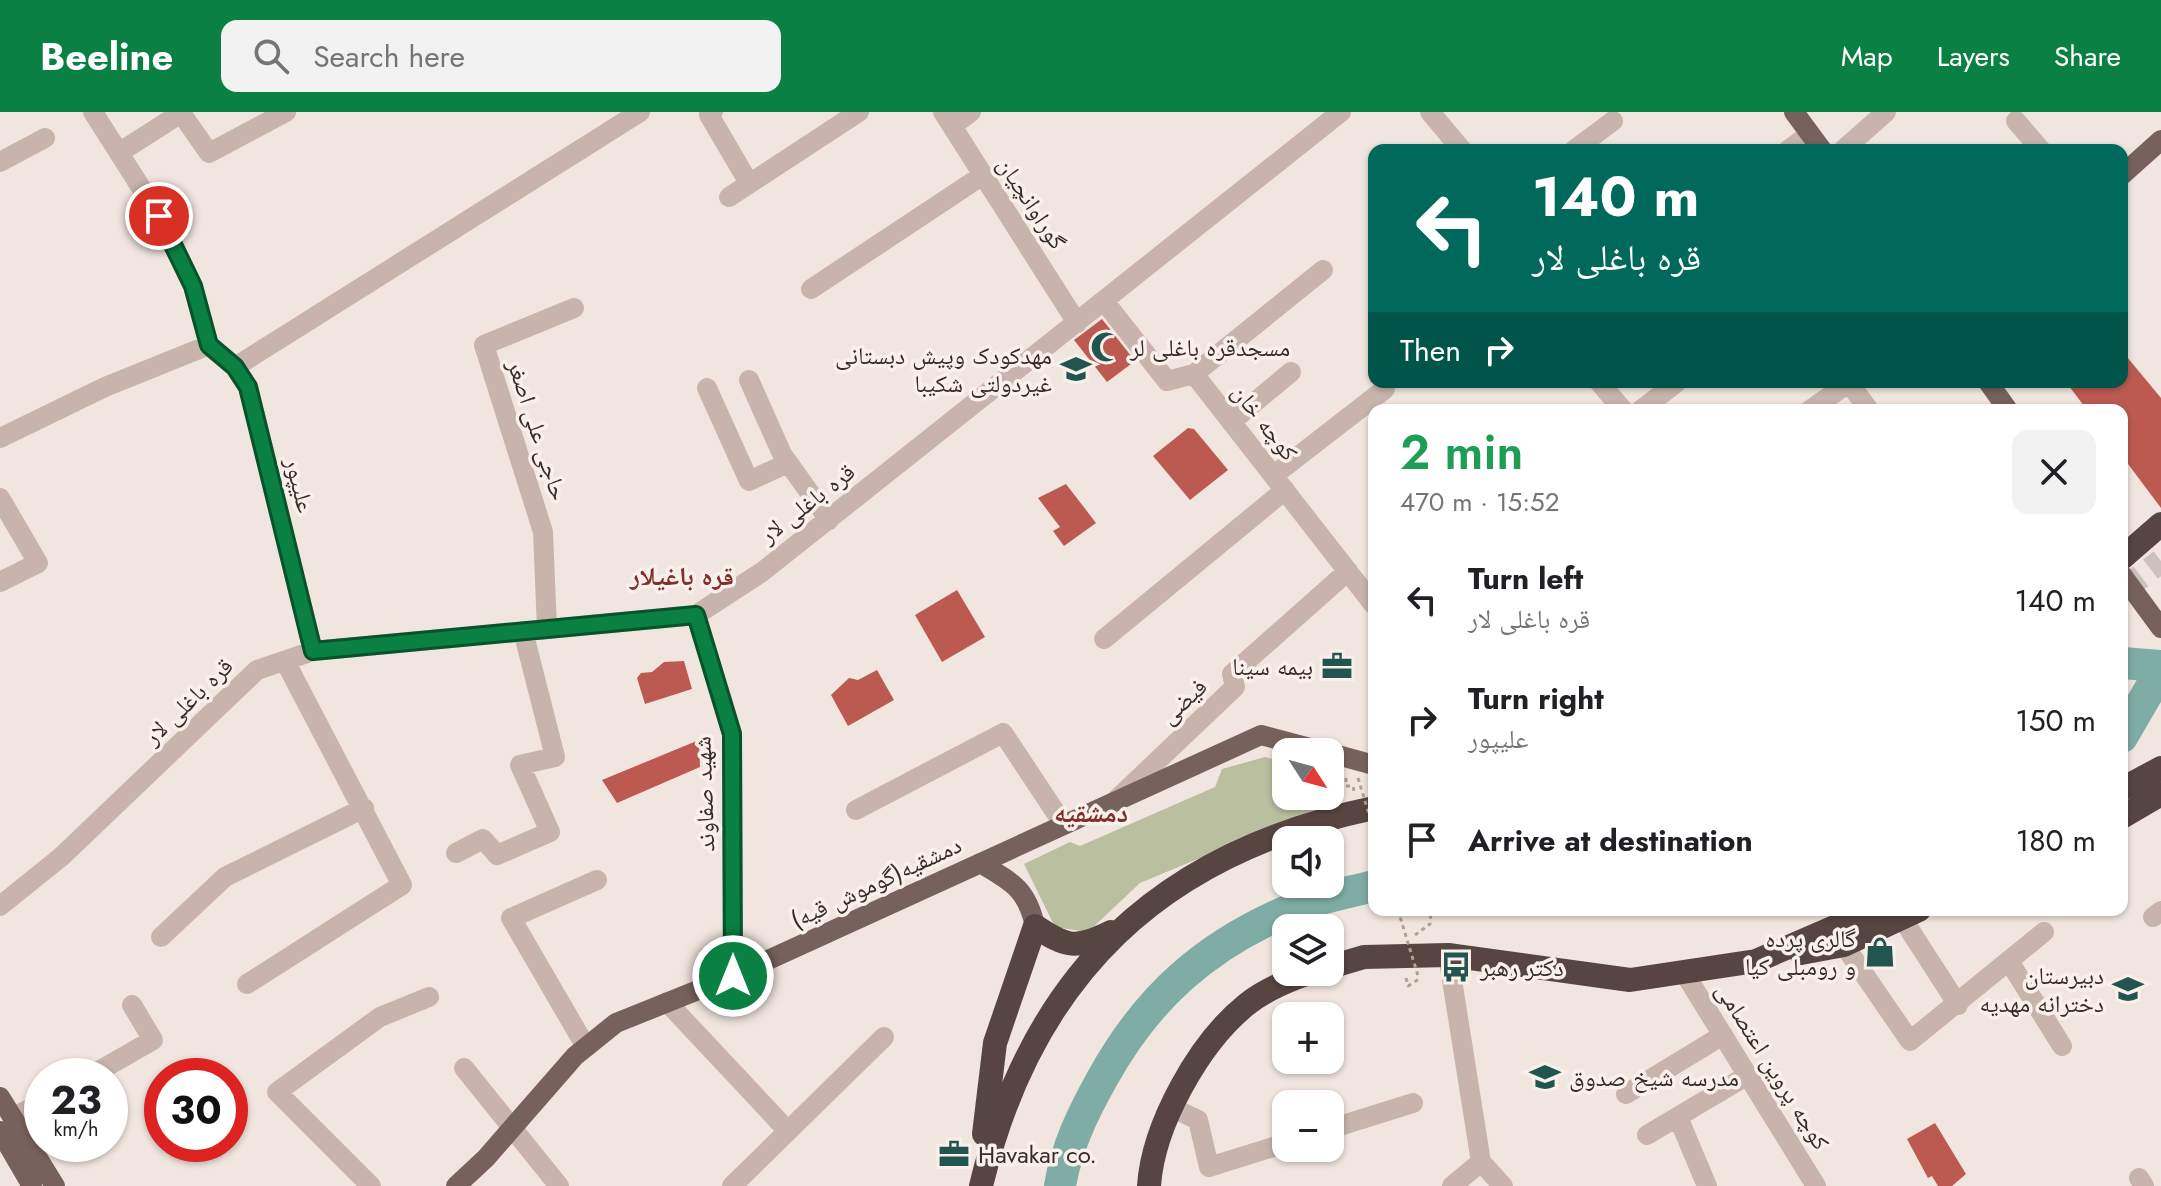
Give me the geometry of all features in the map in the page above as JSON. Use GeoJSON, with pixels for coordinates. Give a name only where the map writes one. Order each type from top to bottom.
{"type":"FeatureCollection","features":[{"type":"Feature","properties":{"kind":"highway"},"geometry":{"type":"LineString","coordinates":[[2128,553],[2161,524]]}},
{"type":"Feature","properties":{"kind":"highway"},"geometry":{"type":"LineString","coordinates":[[2128,786],[2161,768]]}},
{"type":"Feature","properties":{"kind":"highway"},"geometry":{"type":"LineString","coordinates":[[2128,813],[2161,794]]}},
{"type":"Feature","properties":{"kind":"highway"},"geometry":{"type":"LineString","coordinates":[[979,1186],[995,1127],[1022,1066],[1062,998],[1120,928],[1175,884],[1253,843],[1311,821],[1368,809]]}},
{"type":"Feature","properties":{"kind":"highway"},"geometry":{"type":"LineString","coordinates":[[1756,961],[1860,916]]}},
{"type":"Feature","properties":{"kind":"highway"},"geometry":{"type":"LineString","coordinates":[[1344,963],[1364,957],[1448,955],[1630,980],[1685,974],[1844,945],[1907,916]]}},
{"type":"Feature","properties":{"kind":"highway"},"geometry":{"type":"LineString","coordinates":[[979,1186],[995,1043],[1035,926],[1060,943],[1084,945],[1120,928]]}},
{"type":"Feature","properties":{"kind":"highway"},"geometry":{"type":"LineString","coordinates":[[1149,1186],[1171,1107],[1205,1048],[1247,1004],[1284,986]]}},
{"type":"Feature","properties":{"kind":"main road"},"geometry":{"type":"LineString","coordinates":[[1794,112],[1816,142]]}},
{"type":"Feature","properties":{"kind":"main road"},"geometry":{"type":"LineString","coordinates":[[2128,170],[2161,140]]}},
{"type":"Feature","properties":{"kind":"main road"},"geometry":{"type":"LineString","coordinates":[[2128,584],[2161,628]]}},
{"type":"Feature","properties":{"kind":"main road","name":"دمشقیه(گوموش قیه)"},"geometry":{"type":"LineString","coordinates":[[467,1182],[586,1047],[616,1023],[733,976],[1261,735],[1272,738]]}},
{"type":"Feature","properties":{"kind":"main road","name":"دمشقیه(گوموش قیه)"},"geometry":{"type":"LineString","coordinates":[[1344,761],[1366,771]]}},
{"type":"Feature","properties":{"kind":"main road"},"geometry":{"type":"LineString","coordinates":[[980,863],[1011,881],[1029,901],[1035,926]]}},
{"type":"Feature","properties":{"kind":"main road"},"geometry":{"type":"LineString","coordinates":[[0,1097],[6,1124],[32,1186]]}},
{"type":"Feature","properties":{"kind":"main road"},"geometry":{"type":"LineString","coordinates":[[6,1124],[55,1186]]}},
{"type":"Feature","properties":{"kind":"street"},"geometry":{"type":"LineString","coordinates":[[0,438],[105,387],[209,345],[193,286],[159,216],[93,112]]}},
{"type":"Feature","properties":{"kind":"street"},"geometry":{"type":"LineString","coordinates":[[120,152],[181,113],[209,153],[286,112]]}},
{"type":"Feature","properties":{"kind":"street"},"geometry":{"type":"LineString","coordinates":[[235,367],[640,112]]}},
{"type":"Feature","properties":{"kind":"street"},"geometry":{"type":"LineString","coordinates":[[713,112],[709,115],[749,183]]}},
{"type":"Feature","properties":{"kind":"street"},"geometry":{"type":"LineString","coordinates":[[729,197],[859,112]]}},
{"type":"Feature","properties":{"kind":"street"},"geometry":{"type":"LineString","coordinates":[[947,119],[971,112]]}},
{"type":"Feature","properties":{"kind":"street","name":"قره باغلی لار"},"geometry":{"type":"LineString","coordinates":[[0,906],[61,857],[257,670],[313,651],[696,615],[762,572],[829,520],[1341,112]]}},
{"type":"Feature","properties":{"kind":"street"},"geometry":{"type":"LineString","coordinates":[[1430,112],[1457,144]]}},
{"type":"Feature","properties":{"kind":"street"},"geometry":{"type":"LineString","coordinates":[[1850,144],[1886,112]]}},
{"type":"Feature","properties":{"kind":"street","name":"گوراوانچیان"},"geometry":{"type":"LineString","coordinates":[[947,119],[1077,323]]}},
{"type":"Feature","properties":{"kind":"street"},"geometry":{"type":"LineString","coordinates":[[1582,144],[1613,121]]}},
{"type":"Feature","properties":{"kind":"street"},"geometry":{"type":"LineString","coordinates":[[2016,121],[2036,144]]}},
{"type":"Feature","properties":{"kind":"street"},"geometry":{"type":"LineString","coordinates":[[0,162],[45,138]]}},
{"type":"Feature","properties":{"kind":"street"},"geometry":{"type":"LineString","coordinates":[[811,289],[983,175]]}},
{"type":"Feature","properties":{"kind":"street"},"geometry":{"type":"LineString","coordinates":[[1104,301],[1167,381],[1194,374],[1323,270]]}},
{"type":"Feature","properties":{"kind":"street","name":"حاجی علی اصغر"},"geometry":{"type":"LineString","coordinates":[[547,629],[543,532],[484,345],[574,308]]}},
{"type":"Feature","properties":{"kind":"street","name":"علیپور"},"geometry":{"type":"LineString","coordinates":[[209,345],[235,367],[253,402],[313,651]]}},
{"type":"Feature","properties":{"kind":"street"},"geometry":{"type":"LineString","coordinates":[[1231,422],[1291,372]]}},
{"type":"Feature","properties":{"kind":"street","name":"کوچه خان"},"geometry":{"type":"LineString","coordinates":[[1194,374],[1368,597]]}},
{"type":"Feature","properties":{"kind":"street"},"geometry":{"type":"LineString","coordinates":[[749,380],[788,463],[829,520]]}},
{"type":"Feature","properties":{"kind":"street"},"geometry":{"type":"LineString","coordinates":[[707,388],[749,481],[788,463]]}},
{"type":"Feature","properties":{"kind":"street"},"geometry":{"type":"LineString","coordinates":[[1604,388],[1618,404]]}},
{"type":"Feature","properties":{"kind":"street"},"geometry":{"type":"LineString","coordinates":[[1649,404],[1669,388]]}},
{"type":"Feature","properties":{"kind":"street"},"geometry":{"type":"LineString","coordinates":[[1818,404],[1841,388]]}},
{"type":"Feature","properties":{"kind":"street"},"geometry":{"type":"LineString","coordinates":[[1104,639],[1385,389]]}},
{"type":"Feature","properties":{"kind":"street"},"geometry":{"type":"LineString","coordinates":[[0,498],[38,563],[0,582]]}},
{"type":"Feature","properties":{"kind":"street","name":"فیضی"},"geometry":{"type":"LineString","coordinates":[[1113,802],[1235,687],[1232,674],[1348,571]]}},
{"type":"Feature","properties":{"kind":"street","name":"شهید صفاوند"},"geometry":{"type":"LineString","coordinates":[[696,615],[732,734],[733,976]]}},
{"type":"Feature","properties":{"kind":"street"},"geometry":{"type":"LineString","coordinates":[[456,853],[483,839],[497,855],[550,832],[520,765],[555,757],[523,631]]}},
{"type":"Feature","properties":{"kind":"street"},"geometry":{"type":"LineString","coordinates":[[247,984],[402,885],[285,661]]}},
{"type":"Feature","properties":{"kind":"street"},"geometry":{"type":"LineString","coordinates":[[856,810],[1003,733],[1064,825]]}},
{"type":"Feature","properties":{"kind":"street"},"geometry":{"type":"LineString","coordinates":[[161,937],[225,877],[364,808]]}},
{"type":"Feature","properties":{"kind":"street"},"geometry":{"type":"LineString","coordinates":[[586,1047],[511,918],[597,880]]}},
{"type":"Feature","properties":{"kind":"street"},"geometry":{"type":"LineString","coordinates":[[1912,916],[1958,1005]]}},
{"type":"Feature","properties":{"kind":"street"},"geometry":{"type":"LineString","coordinates":[[1844,945],[1910,1041],[2044,932]]}},
{"type":"Feature","properties":{"kind":"street"},"geometry":{"type":"LineString","coordinates":[[1448,955],[1481,1162],[1503,1186]]}},
{"type":"Feature","properties":{"kind":"street"},"geometry":{"type":"LineString","coordinates":[[2009,961],[2062,1046]]}},
{"type":"Feature","properties":{"kind":"street","name":"کوچه پروین اعتصامی"},"geometry":{"type":"LineString","coordinates":[[1685,974],[1816,1186]]}},
{"type":"Feature","properties":{"kind":"street"},"geometry":{"type":"LineString","coordinates":[[371,1186],[277,1092],[380,1017],[429,997]]}},
{"type":"Feature","properties":{"kind":"street"},"geometry":{"type":"LineString","coordinates":[[667,1002],[787,1130]]}},
{"type":"Feature","properties":{"kind":"street"},"geometry":{"type":"LineString","coordinates":[[122,1058],[153,1040],[132,1005]]}},
{"type":"Feature","properties":{"kind":"street"},"geometry":{"type":"LineString","coordinates":[[1626,1094],[1723,1035]]}},
{"type":"Feature","properties":{"kind":"street"},"geometry":{"type":"LineString","coordinates":[[732,1186],[884,1037]]}},
{"type":"Feature","properties":{"kind":"street"},"geometry":{"type":"LineString","coordinates":[[464,1068],[559,1186]]}},
{"type":"Feature","properties":{"kind":"street"},"geometry":{"type":"LineString","coordinates":[[1647,1135],[1748,1075]]}},
{"type":"Feature","properties":{"kind":"street"},"geometry":{"type":"LineString","coordinates":[[1344,1125],[1413,1103]]}},
{"type":"Feature","properties":{"kind":"street"},"geometry":{"type":"LineString","coordinates":[[1171,1107],[1198,1120],[1209,1167],[1272,1147]]}},
{"type":"Feature","properties":{"kind":"street"},"geometry":{"type":"LineString","coordinates":[[6,1124],[24,1114]]}},
{"type":"Feature","properties":{"kind":"street"},"geometry":{"type":"LineString","coordinates":[[1678,1117],[1707,1186]]}},
{"type":"Feature","properties":{"kind":"street"},"geometry":{"type":"LineString","coordinates":[[1452,1186],[1481,1162]]}},
{"type":"Feature","properties":{"kind":"path"},"geometry":{"type":"LineString","coordinates":[[1353,786],[1346,786],[1346,778],[1366,771]]}},
{"type":"Feature","properties":{"kind":"path"},"geometry":{"type":"LineString","coordinates":[[1400,916],[1419,979],[1408,986],[1404,979],[1412,974]]}},
{"type":"Feature","properties":{"kind":"path"},"geometry":{"type":"LineString","coordinates":[[1430,924],[1431,916]]}},
{"type":"Feature","properties":{"kind":"green space"},"geometry":{"type":"Polygon","coordinates":[[[1265,757],[1272,759],[1272,810],[1316,810],[1140,883],[1088,932],[1055,927],[1024,864],[1070,842],[1080,846],[1215,787],[1222,769],[1265,757]]]}},
{"type":"Feature","properties":{"kind":"building","name":"مسجدقره باغلی لر"},"geometry":{"type":"Polygon","coordinates":[[[1102,319],[1135,361],[1107,382],[1074,340],[1102,319]]]}},
{"type":"Feature","properties":{"kind":"building"},"geometry":{"type":"Polygon","coordinates":[[[2128,358],[2161,398],[2161,508],[2128,464],[2128,404],[2082,404],[2070,388],[2128,388],[2128,358]]]}},
{"type":"Feature","properties":{"kind":"building"},"geometry":{"type":"Polygon","coordinates":[[[1188,428],[1194,429],[1228,470],[1190,500],[1153,456],[1188,428]]]}},
{"type":"Feature","properties":{"kind":"building"},"geometry":{"type":"Polygon","coordinates":[[[1066,484],[1096,523],[1064,546],[1053,531],[1060,527],[1038,498],[1066,484]]]}},
{"type":"Feature","properties":{"kind":"building"},"geometry":{"type":"Polygon","coordinates":[[[957,590],[985,637],[942,662],[915,615],[957,590]]]}},
{"type":"Feature","properties":{"kind":"building"},"geometry":{"type":"Polygon","coordinates":[[[684,661],[692,689],[645,704],[637,678],[641,673],[652,672],[664,662],[684,661]]]}},
{"type":"Feature","properties":{"kind":"building"},"geometry":{"type":"Polygon","coordinates":[[[877,670],[894,700],[848,726],[831,695],[849,678],[858,680],[877,670]]]}},
{"type":"Feature","properties":{"kind":"building"},"geometry":{"type":"Polygon","coordinates":[[[699,740],[700,767],[617,803],[602,780],[699,740]]]}},
{"type":"Feature","properties":{"kind":"building"},"geometry":{"type":"Polygon","coordinates":[[[1935,1123],[1966,1174],[1952,1186],[1938,1186],[1932,1176],[1928,1178],[1907,1139],[1935,1123]]]}},
{"type":"Feature","properties":{"kind":"waterway"},"geometry":{"type":"LineString","coordinates":[[2128,663],[2161,666]]}},
{"type":"Feature","properties":{"kind":"waterway"},"geometry":{"type":"LineString","coordinates":[[2128,727],[2161,670]]}},
{"type":"Feature","properties":{"kind":"waterway"},"geometry":{"type":"LineString","coordinates":[[1060,1186],[1066,1158],[1088,1105],[1120,1050],[1159,999],[1206,957],[1261,923],[1312,902],[1368,888]]}},
{"type":"Feature","properties":{"kind":"tunnel"},"geometry":{"type":"LineString","coordinates":[[2128,586],[2161,561]]}},
{"type":"Feature","properties":{"kind":"place","name":"مسجدقره باغلی لر"},"geometry":{"type":"Point","coordinates":[1106,347]}},
{"type":"Feature","properties":{"kind":"place","name":"مهدکودک وپیش دبستانی غیردولتی شکیبا"},"geometry":{"type":"Point","coordinates":[1076,369]}},
{"type":"Feature","properties":{"kind":"place","name":"بیمه سینا"},"geometry":{"type":"Point","coordinates":[1337,666]}},
{"type":"Feature","properties":{"kind":"place","name":"گالری پرده و رومبلی کیا"},"geometry":{"type":"Point","coordinates":[1880,952]}},
{"type":"Feature","properties":{"kind":"place","name":"دکتر رهبر"},"geometry":{"type":"Point","coordinates":[1456,967]}},
{"type":"Feature","properties":{"kind":"place","name":"دبیرستان دخترانه مهدیه"},"geometry":{"type":"Point","coordinates":[2128,989]}},
{"type":"Feature","properties":{"kind":"place","name":"مدرسه شیخ صدوق"},"geometry":{"type":"Point","coordinates":[1545,1077]}},
{"type":"Feature","properties":{"kind":"place","name":"Havakar co."},"geometry":{"type":"Point","coordinates":[954,1154]}},
{"type":"Feature","properties":{"kind":"district","name":"قره باغیلار"},"geometry":{"type":"Point","coordinates":[682,576]}},
{"type":"Feature","properties":{"kind":"district","name":"دمشقیه"},"geometry":{"type":"Point","coordinates":[1091,813]}},
{"type":"Feature","properties":{"kind":"route"},"geometry":{"type":"LineString","coordinates":[[159,216],[193,286],[209,345],[235,367],[248,387],[313,651],[696,615],[732,734],[733,976]]}}]}
